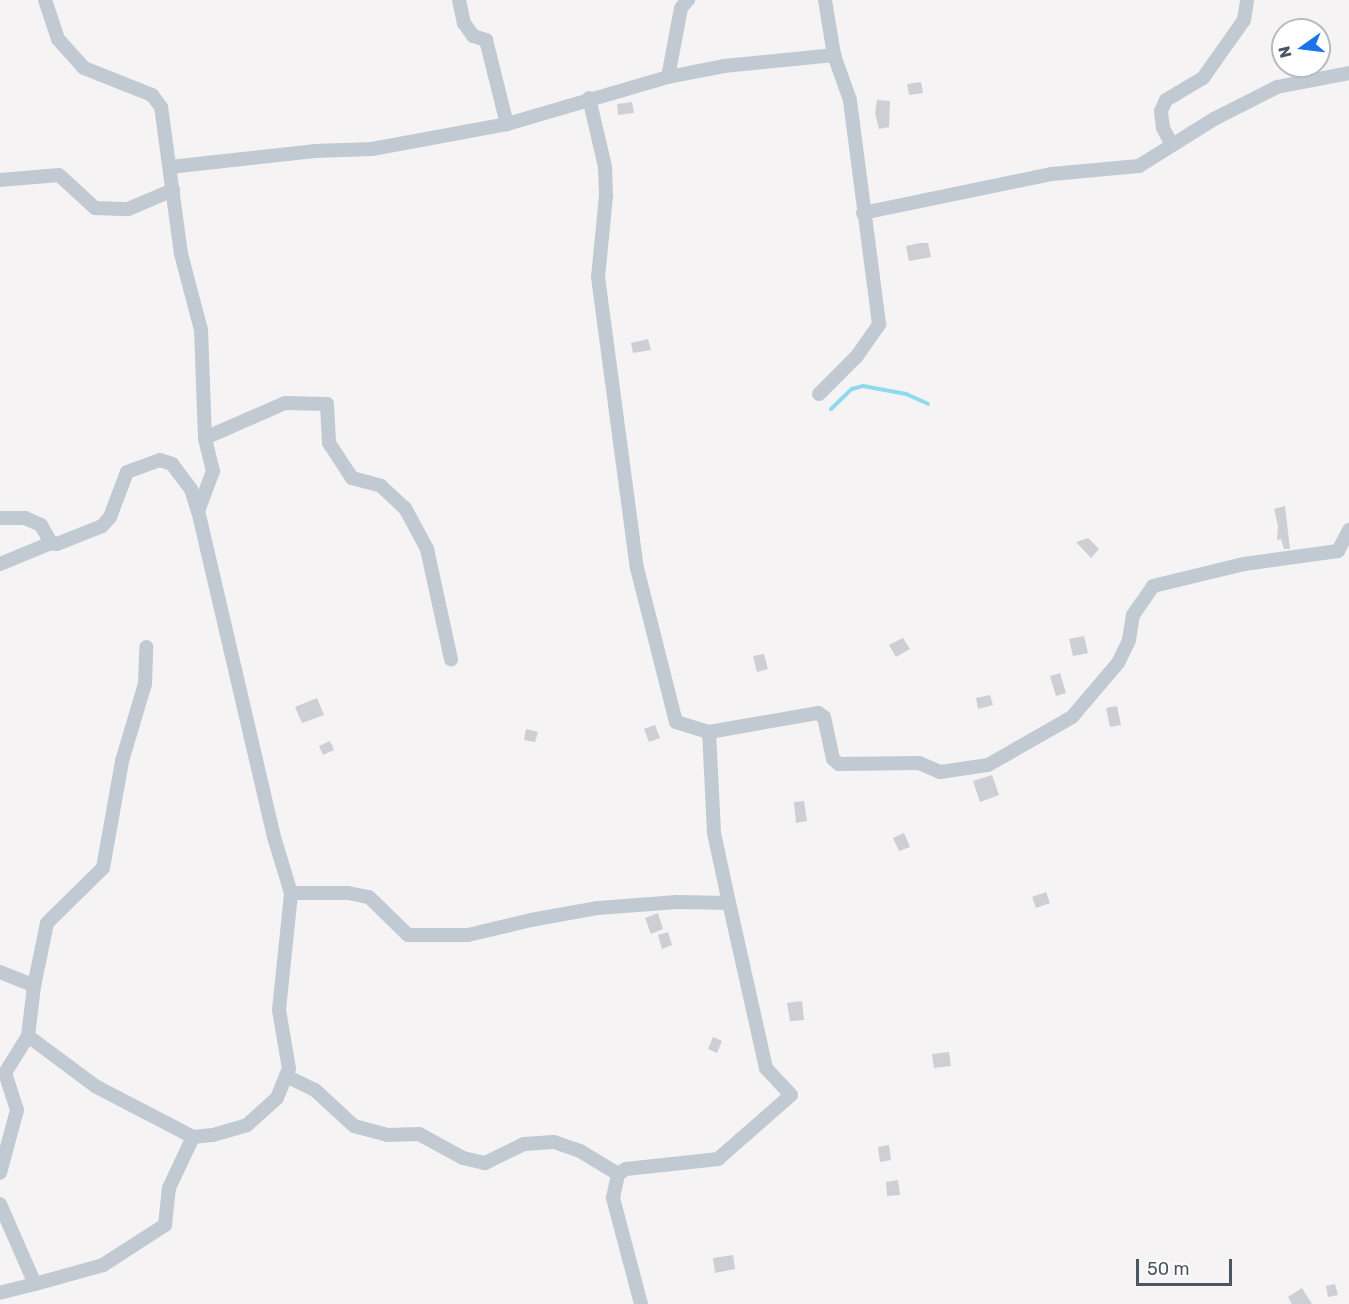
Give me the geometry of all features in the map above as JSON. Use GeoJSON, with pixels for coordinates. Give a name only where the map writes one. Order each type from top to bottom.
{"type":"FeatureCollection","features":[{"type":"Feature","properties":{"kind":"street"},"geometry":{"type":"LineString","coordinates":[[45,0],[58,39],[84,68],[152,95],[161,107],[181,254],[201,330],[205,438],[213,471],[198,511]]}},
{"type":"Feature","properties":{"kind":"street"},"geometry":{"type":"LineString","coordinates":[[459,0],[464,23],[472,36],[486,40],[507,124]]}},
{"type":"Feature","properties":{"kind":"street"},"geometry":{"type":"LineString","coordinates":[[668,77],[681,8],[688,0]]}},
{"type":"Feature","properties":{"kind":"street"},"geometry":{"type":"LineString","coordinates":[[819,394],[857,356],[879,324],[850,100],[834,56],[825,0]]}},
{"type":"Feature","properties":{"kind":"street"},"geometry":{"type":"LineString","coordinates":[[1172,145],[1163,128],[1161,111],[1166,100],[1203,78],[1244,20],[1247,0]]}},
{"type":"Feature","properties":{"kind":"street"},"geometry":{"type":"LineString","coordinates":[[170,167],[314,151],[372,149],[507,124],[589,98],[668,77],[724,66],[834,56]]}},
{"type":"Feature","properties":{"kind":"street"},"geometry":{"type":"LineString","coordinates":[[863,213],[877,213],[1052,174],[1139,166],[1214,118],[1277,87],[1349,73]]}},
{"type":"Feature","properties":{"kind":"street"},"geometry":{"type":"LineString","coordinates":[[589,98],[605,167],[606,196],[598,277],[637,568],[676,722],[710,732],[818,713],[824,717],[833,759],[838,764],[919,763],[940,772],[988,765],[1072,717],[1118,663],[1129,639],[1133,615],[1153,586],[1244,564],[1338,551],[1349,530]]}},
{"type":"Feature","properties":{"kind":"street"},"geometry":{"type":"LineString","coordinates":[[0,180],[59,176],[95,208],[128,209],[173,190]]}},
{"type":"Feature","properties":{"kind":"street"},"geometry":{"type":"LineString","coordinates":[[205,438],[285,403],[327,404],[329,443],[352,478],[381,486],[405,508],[427,549],[451,659]]}},
{"type":"Feature","properties":{"kind":"street"},"geometry":{"type":"LineString","coordinates":[[0,564],[51,543],[57,544],[102,526],[110,517],[127,472],[160,460],[172,464],[191,489],[198,511],[274,837],[291,893],[279,1010],[289,1069],[277,1098],[247,1125],[213,1135],[193,1137],[95,1086],[28,1036]]}},
{"type":"Feature","properties":{"kind":"street"},"geometry":{"type":"LineString","coordinates":[[0,518],[25,518],[41,525],[51,543]]}},
{"type":"Feature","properties":{"kind":"street"},"geometry":{"type":"LineString","coordinates":[[0,1173],[17,1110],[5,1072],[28,1036],[34,986],[47,923],[103,868],[123,761],[145,684],[146,647]]}},
{"type":"Feature","properties":{"kind":"street"},"geometry":{"type":"LineString","coordinates":[[641,1304],[613,1198],[618,1174],[626,1169],[718,1159],[790,1095],[766,1068],[729,903],[714,833],[710,732]]}},
{"type":"Feature","properties":{"kind":"street"},"geometry":{"type":"LineString","coordinates":[[291,893],[348,893],[369,897],[408,935],[468,935],[531,920],[598,908],[677,902],[729,903]]}},
{"type":"Feature","properties":{"kind":"street"},"geometry":{"type":"LineString","coordinates":[[0,972],[34,986]]}},
{"type":"Feature","properties":{"kind":"street"},"geometry":{"type":"LineString","coordinates":[[286,1076],[315,1090],[354,1126],[387,1136],[419,1134],[463,1158],[485,1163],[524,1144],[554,1142],[580,1151],[618,1174]]}},
{"type":"Feature","properties":{"kind":"street"},"geometry":{"type":"LineString","coordinates":[[0,1293],[103,1265],[165,1225],[169,1188],[193,1137]]}},
{"type":"Feature","properties":{"kind":"street"},"geometry":{"type":"LineString","coordinates":[[0,1204],[35,1284]]}},
{"type":"Feature","properties":{"kind":"building"},"geometry":{"type":"Polygon","coordinates":[[[921,82],[923,93],[909,95],[907,84],[921,82]]]}},
{"type":"Feature","properties":{"kind":"building"},"geometry":{"type":"Polygon","coordinates":[[[877,100],[890,101],[889,127],[879,129],[875,113],[877,100]]]}},
{"type":"Feature","properties":{"kind":"building"},"geometry":{"type":"Polygon","coordinates":[[[632,102],[634,113],[618,115],[617,104],[632,102]]]}},
{"type":"Feature","properties":{"kind":"building"},"geometry":{"type":"Polygon","coordinates":[[[928,243],[931,257],[909,261],[906,246],[928,243]]]}},
{"type":"Feature","properties":{"kind":"building"},"geometry":{"type":"Polygon","coordinates":[[[648,339],[651,350],[633,353],[631,343],[648,339]]]}},
{"type":"Feature","properties":{"kind":"building"},"geometry":{"type":"Polygon","coordinates":[[[1285,506],[1290,549],[1284,549],[1281,539],[1277,540],[1278,526],[1274,509],[1285,506]]]}},
{"type":"Feature","properties":{"kind":"building"},"geometry":{"type":"Polygon","coordinates":[[[1088,538],[1099,549],[1091,558],[1076,542],[1088,538]]]}},
{"type":"Feature","properties":{"kind":"building"},"geometry":{"type":"Polygon","coordinates":[[[1084,636],[1088,653],[1073,656],[1069,639],[1084,636]]]}},
{"type":"Feature","properties":{"kind":"building"},"geometry":{"type":"Polygon","coordinates":[[[903,638],[910,649],[896,657],[889,645],[903,638]]]}},
{"type":"Feature","properties":{"kind":"building"},"geometry":{"type":"Polygon","coordinates":[[[764,654],[768,669],[757,672],[753,656],[764,654]]]}},
{"type":"Feature","properties":{"kind":"building"},"geometry":{"type":"Polygon","coordinates":[[[1060,673],[1066,693],[1056,696],[1050,676],[1060,673]]]}},
{"type":"Feature","properties":{"kind":"building"},"geometry":{"type":"Polygon","coordinates":[[[990,695],[993,705],[978,709],[976,698],[990,695]]]}},
{"type":"Feature","properties":{"kind":"building"},"geometry":{"type":"Polygon","coordinates":[[[317,698],[324,715],[302,723],[295,707],[317,698]]]}},
{"type":"Feature","properties":{"kind":"building"},"geometry":{"type":"Polygon","coordinates":[[[1117,706],[1121,725],[1110,727],[1106,708],[1117,706]]]}},
{"type":"Feature","properties":{"kind":"building"},"geometry":{"type":"Polygon","coordinates":[[[655,725],[660,738],[649,742],[644,729],[655,725]]]}},
{"type":"Feature","properties":{"kind":"building"},"geometry":{"type":"Polygon","coordinates":[[[526,729],[538,732],[535,742],[524,740],[526,729]]]}},
{"type":"Feature","properties":{"kind":"building"},"geometry":{"type":"Polygon","coordinates":[[[330,741],[334,750],[323,755],[319,746],[330,741]]]}},
{"type":"Feature","properties":{"kind":"building"},"geometry":{"type":"Polygon","coordinates":[[[992,775],[999,795],[980,802],[973,781],[992,775]]]}},
{"type":"Feature","properties":{"kind":"building"},"geometry":{"type":"Polygon","coordinates":[[[804,801],[807,821],[796,823],[794,802],[804,801]]]}},
{"type":"Feature","properties":{"kind":"building"},"geometry":{"type":"Polygon","coordinates":[[[904,833],[910,847],[899,851],[893,838],[904,833]]]}},
{"type":"Feature","properties":{"kind":"building"},"geometry":{"type":"Polygon","coordinates":[[[1046,892],[1050,903],[1036,908],[1032,897],[1046,892]]]}},
{"type":"Feature","properties":{"kind":"building"},"geometry":{"type":"Polygon","coordinates":[[[658,913],[663,929],[651,934],[645,918],[658,913]]]}},
{"type":"Feature","properties":{"kind":"building"},"geometry":{"type":"Polygon","coordinates":[[[668,932],[672,945],[662,949],[658,935],[668,932]]]}},
{"type":"Feature","properties":{"kind":"building"},"geometry":{"type":"Polygon","coordinates":[[[802,1001],[804,1020],[790,1021],[787,1003],[802,1001]]]}},
{"type":"Feature","properties":{"kind":"building"},"geometry":{"type":"Polygon","coordinates":[[[713,1037],[722,1041],[717,1053],[708,1049],[713,1037]]]}},
{"type":"Feature","properties":{"kind":"building"},"geometry":{"type":"Polygon","coordinates":[[[949,1052],[951,1066],[934,1068],[932,1054],[949,1052]]]}},
{"type":"Feature","properties":{"kind":"building"},"geometry":{"type":"Polygon","coordinates":[[[889,1145],[891,1160],[880,1162],[878,1147],[889,1145]]]}},
{"type":"Feature","properties":{"kind":"building"},"geometry":{"type":"Polygon","coordinates":[[[898,1180],[900,1195],[887,1196],[886,1182],[898,1180]]]}},
{"type":"Feature","properties":{"kind":"building"},"geometry":{"type":"Polygon","coordinates":[[[733,1255],[735,1269],[715,1273],[713,1258],[733,1255]]]}},
{"type":"Feature","properties":{"kind":"building"},"geometry":{"type":"Polygon","coordinates":[[[1335,1284],[1338,1295],[1328,1297],[1326,1286],[1335,1284]]]}},
{"type":"Feature","properties":{"kind":"building"},"geometry":{"type":"Polygon","coordinates":[[[1302,1288],[1312,1304],[1292,1304],[1288,1297],[1302,1288]]]}},
{"type":"Feature","properties":{"kind":"waterway"},"geometry":{"type":"LineString","coordinates":[[831,409],[852,389],[863,386],[906,394],[928,404]]}}]}
